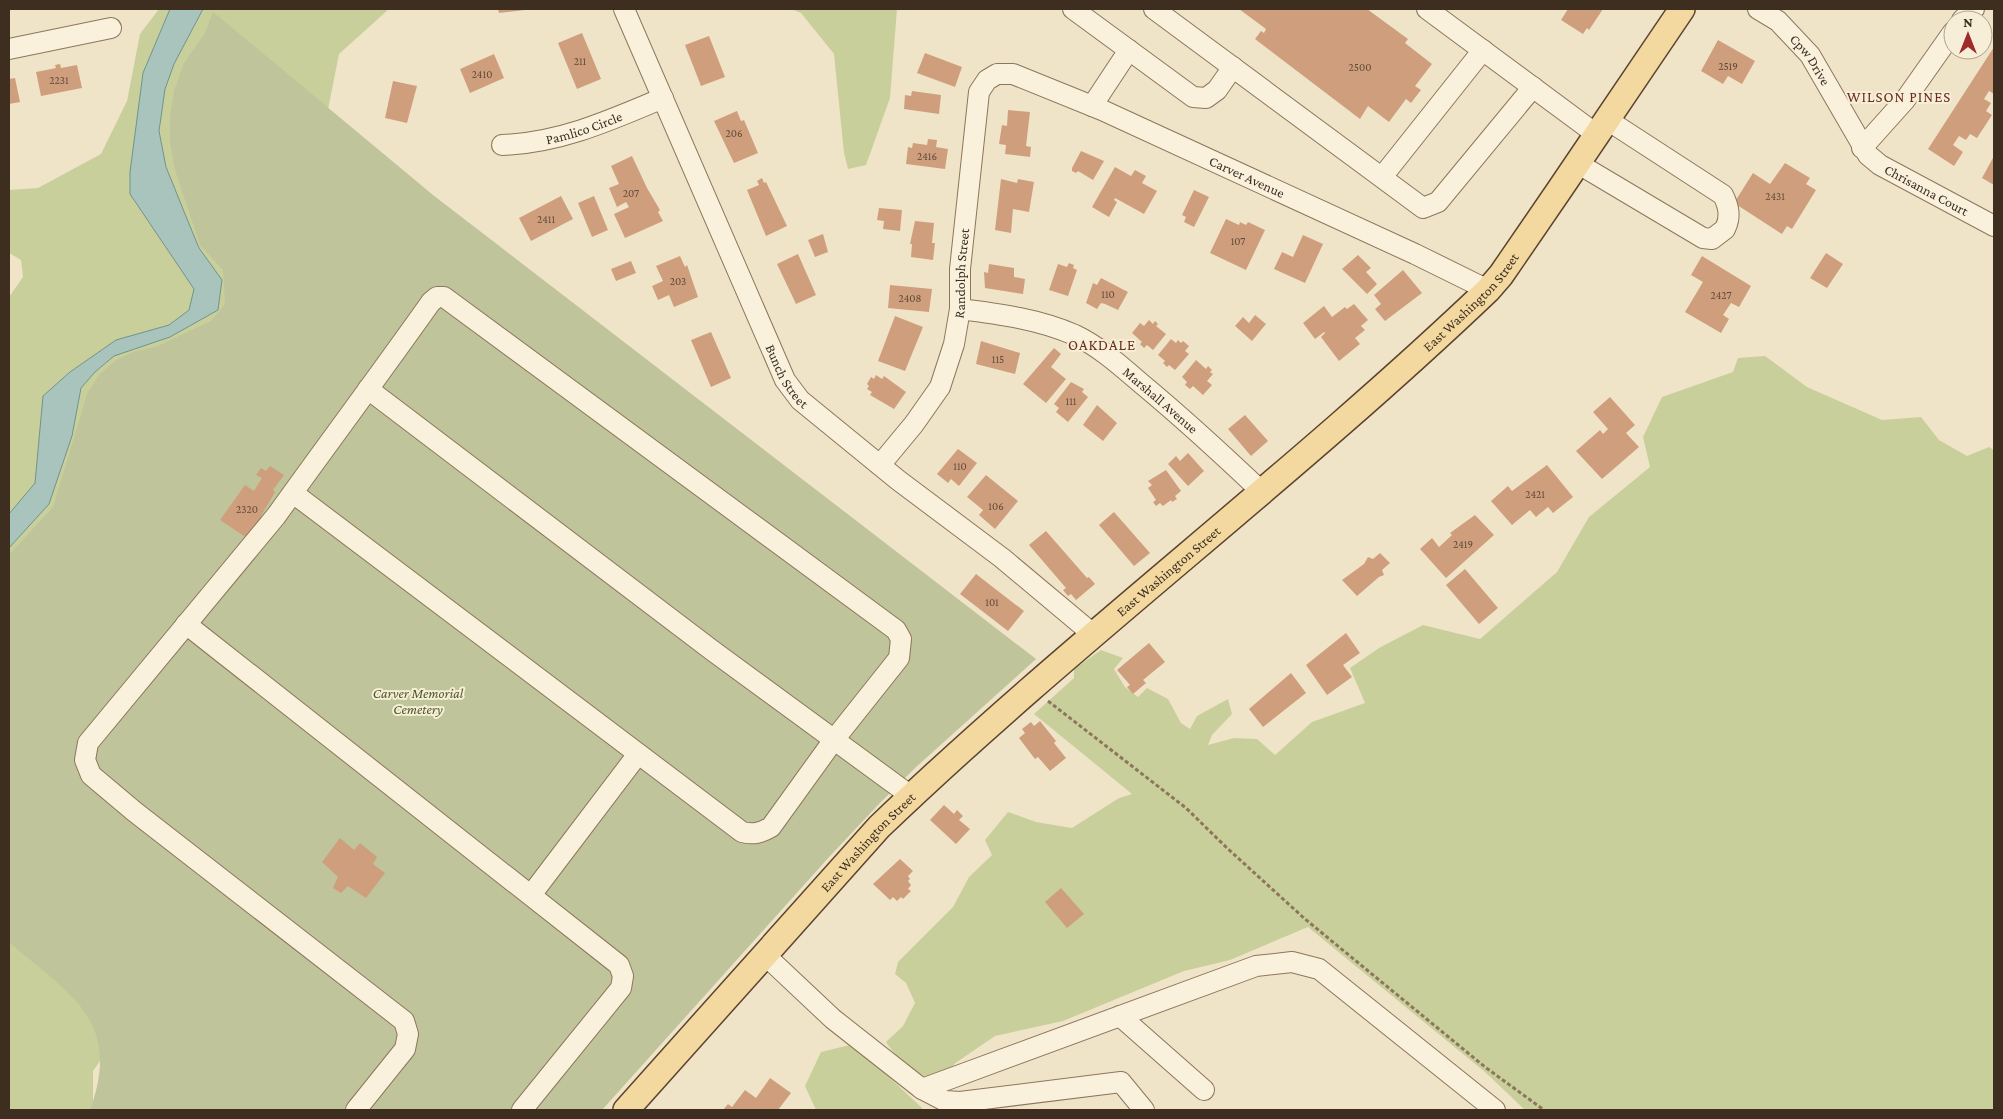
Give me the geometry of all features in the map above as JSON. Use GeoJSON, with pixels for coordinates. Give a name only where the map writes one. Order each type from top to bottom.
{"type":"FeatureCollection","features":[{"type":"Feature","properties":{"kind":"main road","name":"East Washington Street"},"geometry":{"type":"LineString","coordinates":[[626,1110],[879,828],[911,796],[1032,688],[1417,358],[1488,290],[1501,274],[1682,9]]}},
{"type":"Feature","properties":{"kind":"street","name":"Bunch Street"},"geometry":{"type":"LineString","coordinates":[[624,9],[703,196],[785,380],[800,400],[880,465],[1002,558],[1094,636]]}},
{"type":"Feature","properties":{"kind":"street"},"geometry":{"type":"LineString","coordinates":[[1073,9],[1193,97],[1206,98],[1218,90],[1233,67]]}},
{"type":"Feature","properties":{"kind":"street"},"geometry":{"type":"LineString","coordinates":[[1154,9],[1423,208],[1438,202],[1533,87]]}},
{"type":"Feature","properties":{"kind":"street"},"geometry":{"type":"LineString","coordinates":[[1427,9],[1533,87],[1723,195],[1728,204],[1729,213],[1725,229],[1712,239],[1703,238],[1577,163]]}},
{"type":"Feature","properties":{"kind":"street","name":"Cpw Drive"},"geometry":{"type":"LineString","coordinates":[[1758,9],[1784,27],[1810,55],[1862,148]]}},
{"type":"Feature","properties":{"kind":"street"},"geometry":{"type":"LineString","coordinates":[[9,49],[112,28]]}},
{"type":"Feature","properties":{"kind":"street"},"geometry":{"type":"LineString","coordinates":[[1862,148],[1905,100],[1943,46]]}},
{"type":"Feature","properties":{"kind":"street"},"geometry":{"type":"LineString","coordinates":[[1092,106],[1129,50]]}},
{"type":"Feature","properties":{"kind":"street"},"geometry":{"type":"LineString","coordinates":[[1382,178],[1483,50]]}},
{"type":"Feature","properties":{"kind":"street","name":"Carver Avenue"},"geometry":{"type":"LineString","coordinates":[[1002,73],[1013,74],[1092,106],[1415,254],[1488,290]]}},
{"type":"Feature","properties":{"kind":"street","name":"Randolph Street"},"geometry":{"type":"LineString","coordinates":[[880,465],[914,424],[940,387],[954,344],[960,309],[962,250],[979,92],[987,80],[1002,73]]}},
{"type":"Feature","properties":{"kind":"street","name":"Pamlico Circle"},"geometry":{"type":"LineString","coordinates":[[502,145],[531,144],[565,137],[663,98]]}},
{"type":"Feature","properties":{"kind":"street","name":"Chrisanna Court"},"geometry":{"type":"LineString","coordinates":[[1862,148],[1880,165],[1994,226]]}},
{"type":"Feature","properties":{"kind":"street"},"geometry":{"type":"LineString","coordinates":[[292,493],[742,832],[750,834],[761,832],[770,827],[833,740],[899,658],[901,639],[896,630],[444,297],[437,297],[431,302],[292,493],[88,743],[85,760],[91,775],[135,812],[404,1021],[408,1034],[405,1049],[356,1110]]}},
{"type":"Feature","properties":{"kind":"street","name":"Marshall Avenue"},"geometry":{"type":"LineString","coordinates":[[960,309],[1015,316],[1046,324],[1077,336],[1114,361],[1182,418],[1262,492]]}},
{"type":"Feature","properties":{"kind":"street"},"geometry":{"type":"LineString","coordinates":[[368,389],[833,740],[911,796]]}},
{"type":"Feature","properties":{"kind":"street"},"geometry":{"type":"LineString","coordinates":[[186,624],[619,965],[623,976],[621,988],[522,1110]]}},
{"type":"Feature","properties":{"kind":"street"},"geometry":{"type":"LineString","coordinates":[[531,894],[638,754]]}},
{"type":"Feature","properties":{"kind":"street"},"geometry":{"type":"LineString","coordinates":[[766,956],[833,1019],[922,1089],[945,1101],[960,1102],[1120,1082],[1144,1110]]}},
{"type":"Feature","properties":{"kind":"street"},"geometry":{"type":"LineString","coordinates":[[922,1089],[1256,966],[1292,962],[1320,969],[1495,1110]]}},
{"type":"Feature","properties":{"kind":"street"},"geometry":{"type":"LineString","coordinates":[[1120,1016],[1204,1090]]}},
{"type":"Feature","properties":{"kind":"street"},"geometry":{"type":"LineString","coordinates":[[922,1089],[935,1110]]}},
{"type":"Feature","properties":{"kind":"path"},"geometry":{"type":"LineString","coordinates":[[1032,688],[1186,808],[1305,919],[1485,1067],[1544,1110]]}},
{"type":"Feature","properties":{"kind":"green space"},"geometry":{"type":"Polygon","coordinates":[[[159,9],[170,9],[143,73],[130,172],[130,193],[194,289],[189,310],[169,325],[116,340],[70,372],[43,396],[35,483],[9,514],[9,297],[23,277],[21,260],[9,253],[9,190],[38,188],[101,154],[127,101],[140,34],[159,9]]]}},
{"type":"Feature","properties":{"kind":"green space"},"geometry":{"type":"Polygon","coordinates":[[[203,9],[389,9],[339,54],[315,175],[291,257],[9,604],[9,548],[49,504],[72,436],[81,388],[95,372],[114,356],[170,337],[218,310],[222,280],[199,248],[166,167],[159,131],[165,89],[174,64],[203,9]]]}},
{"type":"Feature","properties":{"kind":"green space"},"geometry":{"type":"Polygon","coordinates":[[[791,9],[897,9],[890,98],[866,165],[848,169],[844,153],[834,54],[801,13],[791,9]]]}},
{"type":"Feature","properties":{"kind":"green space","name":"Carver Memorial Cemetery"},"geometry":{"type":"Polygon","coordinates":[[[213,12],[433,195],[1036,659],[915,768],[878,805],[602,1110],[90,1110],[98,1079],[100,1053],[95,1031],[84,1012],[70,994],[9,942],[9,555],[53,507],[87,394],[99,375],[116,360],[133,352],[158,346],[211,321],[225,304],[223,270],[200,245],[175,170],[170,143],[170,116],[174,91],[184,63],[205,33],[213,12]]]}},
{"type":"Feature","properties":{"kind":"green space"},"geometry":{"type":"Polygon","coordinates":[[[1765,356],[1807,387],[1882,420],[1921,417],[1939,440],[1967,456],[1989,447],[1994,450],[1994,1110],[1525,1110],[1485,1072],[1308,927],[1230,960],[1184,971],[1063,1021],[995,1036],[954,1064],[948,1087],[913,1069],[892,1050],[886,1042],[903,1026],[915,1003],[906,983],[895,974],[898,962],[953,907],[969,877],[992,855],[985,840],[1008,812],[1036,822],[1072,828],[1119,798],[1132,794],[1034,714],[1074,678],[1074,669],[1101,650],[1123,658],[1114,669],[1125,687],[1138,697],[1147,688],[1168,699],[1181,723],[1190,729],[1197,716],[1228,699],[1232,714],[1212,735],[1208,745],[1234,738],[1257,739],[1275,755],[1312,722],[1365,703],[1350,668],[1379,648],[1423,625],[1480,639],[1557,572],[1589,517],[1650,467],[1643,437],[1662,397],[1733,372],[1738,358],[1765,356]]]}},
{"type":"Feature","properties":{"kind":"green space"},"geometry":{"type":"Polygon","coordinates":[[[9,936],[122,1030],[93,1071],[93,1110],[9,1110],[9,936]]]}},
{"type":"Feature","properties":{"kind":"green space"},"geometry":{"type":"Polygon","coordinates":[[[854,1044],[922,1110],[816,1110],[805,1086],[821,1052],[854,1044]]]}},
{"type":"Feature","properties":{"kind":"water"},"geometry":{"type":"Polygon","coordinates":[[[170,9],[203,9],[174,64],[165,89],[159,131],[166,167],[199,248],[222,280],[218,310],[170,337],[114,356],[95,372],[81,388],[72,436],[49,504],[9,548],[9,514],[35,483],[43,396],[70,372],[116,340],[169,325],[189,310],[194,289],[130,194],[130,172],[143,73],[170,9]]]}},
{"type":"Feature","properties":{"kind":"building"},"geometry":{"type":"Polygon","coordinates":[[[498,9],[525,9],[525,10],[499,13],[498,9]]]}},
{"type":"Feature","properties":{"kind":"building"},"geometry":{"type":"Polygon","coordinates":[[[1239,9],[1367,9],[1408,39],[1405,43],[1432,64],[1415,86],[1421,90],[1411,103],[1406,99],[1389,122],[1368,106],[1360,119],[1255,39],[1261,31],[1264,33],[1266,29],[1239,9]]]}},
{"type":"Feature","properties":{"kind":"building"},"geometry":{"type":"Polygon","coordinates":[[[1568,9],[1603,9],[1589,30],[1587,28],[1583,34],[1561,20],[1568,9]]]}},
{"type":"Feature","properties":{"kind":"building"},"geometry":{"type":"Polygon","coordinates":[[[582,33],[601,79],[577,89],[558,43],[582,33]]]}},
{"type":"Feature","properties":{"kind":"building"},"geometry":{"type":"Polygon","coordinates":[[[709,36],[725,77],[701,86],[685,45],[709,36]]]}},
{"type":"Feature","properties":{"kind":"building"},"geometry":{"type":"Polygon","coordinates":[[[1718,40],[1755,61],[1742,84],[1728,76],[1723,84],[1701,71],[1718,40]]]}},
{"type":"Feature","properties":{"kind":"building"},"geometry":{"type":"Polygon","coordinates":[[[1994,47],[1994,94],[1989,91],[1984,99],[1991,103],[1986,111],[1992,115],[1977,138],[1970,134],[1966,140],[1959,136],[1953,145],[1963,152],[1954,166],[1928,149],[1986,60],[1993,60],[1994,47]]]}},
{"type":"Feature","properties":{"kind":"building"},"geometry":{"type":"Polygon","coordinates":[[[925,53],[962,67],[955,87],[917,73],[925,53]]]}},
{"type":"Feature","properties":{"kind":"building"},"geometry":{"type":"Polygon","coordinates":[[[494,54],[504,78],[470,93],[460,69],[494,54]]]}},
{"type":"Feature","properties":{"kind":"building"},"geometry":{"type":"Polygon","coordinates":[[[60,64],[61,68],[77,65],[82,88],[41,96],[36,72],[56,68],[55,65],[60,64]]]}},
{"type":"Feature","properties":{"kind":"building"},"geometry":{"type":"Polygon","coordinates":[[[15,78],[20,102],[9,104],[9,79],[15,78]]]}},
{"type":"Feature","properties":{"kind":"building"},"geometry":{"type":"Polygon","coordinates":[[[393,81],[417,86],[407,123],[385,118],[393,81]]]}},
{"type":"Feature","properties":{"kind":"building"},"geometry":{"type":"Polygon","coordinates":[[[912,91],[941,95],[939,114],[904,109],[905,95],[911,96],[912,91]]]}},
{"type":"Feature","properties":{"kind":"building"},"geometry":{"type":"Polygon","coordinates":[[[1008,110],[1030,112],[1026,146],[1031,147],[1030,157],[1005,154],[1006,145],[999,144],[1002,125],[1007,126],[1008,110]]]}},
{"type":"Feature","properties":{"kind":"building"},"geometry":{"type":"Polygon","coordinates":[[[737,111],[741,121],[744,120],[758,153],[734,163],[714,121],[737,111]]]}},
{"type":"Feature","properties":{"kind":"building"},"geometry":{"type":"Polygon","coordinates":[[[928,139],[937,140],[936,147],[948,149],[945,169],[906,164],[908,147],[912,148],[913,143],[927,145],[928,139]]]}},
{"type":"Feature","properties":{"kind":"building"},"geometry":{"type":"Polygon","coordinates":[[[1081,151],[1104,161],[1093,180],[1078,171],[1076,173],[1072,171],[1081,151]]]}},
{"type":"Feature","properties":{"kind":"building"},"geometry":{"type":"Polygon","coordinates":[[[632,156],[660,210],[658,212],[663,221],[625,238],[614,214],[629,207],[626,202],[617,207],[609,188],[619,184],[611,166],[632,156]]]}},
{"type":"Feature","properties":{"kind":"building"},"geometry":{"type":"Polygon","coordinates":[[[1994,156],[1994,185],[1982,178],[1994,156]]]}},
{"type":"Feature","properties":{"kind":"building"},"geometry":{"type":"Polygon","coordinates":[[[1785,163],[1810,178],[1806,184],[1816,190],[1792,229],[1787,226],[1782,234],[1734,203],[1753,173],[1770,184],[1785,163]]]}},
{"type":"Feature","properties":{"kind":"building"},"geometry":{"type":"Polygon","coordinates":[[[1115,167],[1131,176],[1135,170],[1146,176],[1142,183],[1157,191],[1144,214],[1115,198],[1114,200],[1117,202],[1109,217],[1092,207],[1115,167]]]}},
{"type":"Feature","properties":{"kind":"building"},"geometry":{"type":"Polygon","coordinates":[[[762,178],[764,183],[766,182],[787,226],[766,236],[747,190],[759,185],[757,181],[762,178]]]}},
{"type":"Feature","properties":{"kind":"building"},"geometry":{"type":"Polygon","coordinates":[[[1001,179],[1017,183],[1018,179],[1034,182],[1029,212],[1013,209],[1011,233],[995,230],[1001,179]]]}},
{"type":"Feature","properties":{"kind":"building"},"geometry":{"type":"Polygon","coordinates":[[[1194,190],[1209,197],[1194,227],[1184,222],[1186,217],[1182,215],[1194,190]]]}},
{"type":"Feature","properties":{"kind":"building"},"geometry":{"type":"Polygon","coordinates":[[[561,196],[573,219],[531,241],[519,218],[561,196]]]}},
{"type":"Feature","properties":{"kind":"building"},"geometry":{"type":"Polygon","coordinates":[[[594,196],[608,230],[592,237],[578,203],[594,196]]]}},
{"type":"Feature","properties":{"kind":"building"},"geometry":{"type":"Polygon","coordinates":[[[879,208],[902,210],[900,231],[883,229],[884,221],[877,220],[879,208]]]}},
{"type":"Feature","properties":{"kind":"building"},"geometry":{"type":"Polygon","coordinates":[[[1226,219],[1239,225],[1240,222],[1246,225],[1248,222],[1265,230],[1246,270],[1210,253],[1226,219]]]}},
{"type":"Feature","properties":{"kind":"building"},"geometry":{"type":"Polygon","coordinates":[[[915,221],[934,223],[932,243],[935,243],[933,260],[911,257],[912,244],[910,244],[915,221]]]}},
{"type":"Feature","properties":{"kind":"building"},"geometry":{"type":"Polygon","coordinates":[[[823,234],[828,252],[815,257],[808,240],[823,234]]]}},
{"type":"Feature","properties":{"kind":"building"},"geometry":{"type":"Polygon","coordinates":[[[1303,235],[1323,244],[1305,283],[1274,269],[1282,252],[1293,257],[1303,235]]]}},
{"type":"Feature","properties":{"kind":"building"},"geometry":{"type":"Polygon","coordinates":[[[1826,253],[1843,264],[1827,288],[1810,278],[1826,253]]]}},
{"type":"Feature","properties":{"kind":"building"},"geometry":{"type":"Polygon","coordinates":[[[798,254],[816,295],[796,304],[777,264],[798,254]]]}},
{"type":"Feature","properties":{"kind":"building"},"geometry":{"type":"Polygon","coordinates":[[[1358,255],[1371,268],[1366,272],[1377,284],[1367,294],[1342,269],[1358,255]]]}},
{"type":"Feature","properties":{"kind":"building"},"geometry":{"type":"Polygon","coordinates":[[[680,256],[685,267],[687,265],[698,297],[674,307],[669,295],[658,300],[652,286],[663,281],[656,266],[680,256]]]}},
{"type":"Feature","properties":{"kind":"building"},"geometry":{"type":"Polygon","coordinates":[[[1702,256],[1751,286],[1739,307],[1731,303],[1723,315],[1729,319],[1721,333],[1685,312],[1703,282],[1691,275],[1702,256]]]}},
{"type":"Feature","properties":{"kind":"building"},"geometry":{"type":"Polygon","coordinates":[[[631,261],[636,273],[616,281],[611,269],[631,261]]]}},
{"type":"Feature","properties":{"kind":"building"},"geometry":{"type":"Polygon","coordinates":[[[1069,263],[1074,265],[1073,268],[1077,270],[1068,296],[1049,290],[1058,264],[1067,267],[1069,263]]]}},
{"type":"Feature","properties":{"kind":"building"},"geometry":{"type":"Polygon","coordinates":[[[989,264],[1014,268],[1014,277],[1025,279],[1023,294],[985,288],[984,272],[988,273],[989,264]]]}},
{"type":"Feature","properties":{"kind":"building"},"geometry":{"type":"Polygon","coordinates":[[[1403,270],[1422,293],[1385,321],[1375,309],[1381,304],[1374,295],[1403,270]]]}},
{"type":"Feature","properties":{"kind":"building"},"geometry":{"type":"Polygon","coordinates":[[[1101,278],[1128,292],[1118,310],[1101,303],[1097,309],[1086,303],[1093,283],[1097,285],[1101,278]]]}},
{"type":"Feature","properties":{"kind":"building"},"geometry":{"type":"Polygon","coordinates":[[[890,285],[932,289],[929,312],[888,308],[890,285]]]}},
{"type":"Feature","properties":{"kind":"building"},"geometry":{"type":"Polygon","coordinates":[[[1354,304],[1368,320],[1361,326],[1365,330],[1355,338],[1360,344],[1339,361],[1321,337],[1325,333],[1315,339],[1303,323],[1324,306],[1332,317],[1345,307],[1347,309],[1354,304]]]}},
{"type":"Feature","properties":{"kind":"building"},"geometry":{"type":"Polygon","coordinates":[[[1255,315],[1266,324],[1252,341],[1235,326],[1243,317],[1249,323],[1255,315]]]}},
{"type":"Feature","properties":{"kind":"building"},"geometry":{"type":"Polygon","coordinates":[[[895,316],[923,327],[905,371],[878,361],[895,316]]]}},
{"type":"Feature","properties":{"kind":"building"},"geometry":{"type":"Polygon","coordinates":[[[1149,320],[1153,324],[1155,321],[1158,324],[1156,326],[1166,334],[1153,350],[1147,345],[1144,348],[1140,344],[1142,342],[1132,333],[1140,323],[1144,326],[1149,320]]]}},
{"type":"Feature","properties":{"kind":"building"},"geometry":{"type":"Polygon","coordinates":[[[711,332],[731,378],[711,387],[691,340],[711,332]]]}},
{"type":"Feature","properties":{"kind":"building"},"geometry":{"type":"Polygon","coordinates":[[[1171,339],[1176,343],[1178,340],[1181,343],[1183,341],[1189,346],[1185,351],[1189,354],[1175,370],[1169,365],[1167,367],[1163,363],[1165,361],[1158,355],[1171,339]]]}},
{"type":"Feature","properties":{"kind":"building"},"geometry":{"type":"Polygon","coordinates":[[[981,341],[1020,353],[1015,374],[976,364],[981,341]]]}},
{"type":"Feature","properties":{"kind":"building"},"geometry":{"type":"Polygon","coordinates":[[[1054,348],[1061,354],[1051,367],[1066,379],[1046,403],[1023,384],[1054,348]]]}},
{"type":"Feature","properties":{"kind":"building"},"geometry":{"type":"Polygon","coordinates":[[[1196,360],[1206,369],[1208,366],[1213,374],[1207,381],[1212,385],[1203,395],[1193,386],[1190,389],[1185,385],[1187,382],[1182,377],[1196,360]]]}},
{"type":"Feature","properties":{"kind":"building"},"geometry":{"type":"Polygon","coordinates":[[[876,375],[882,379],[884,376],[906,392],[894,409],[870,395],[872,392],[867,389],[869,386],[867,384],[871,377],[874,379],[876,375]]]}},
{"type":"Feature","properties":{"kind":"building"},"geometry":{"type":"Polygon","coordinates":[[[1071,382],[1084,389],[1082,392],[1088,397],[1068,422],[1056,412],[1059,408],[1054,404],[1071,382]]]}},
{"type":"Feature","properties":{"kind":"building"},"geometry":{"type":"Polygon","coordinates":[[[1610,397],[1635,425],[1626,433],[1639,447],[1602,479],[1576,451],[1600,430],[1603,434],[1608,429],[1593,412],[1610,397]]]}},
{"type":"Feature","properties":{"kind":"building"},"geometry":{"type":"Polygon","coordinates":[[[1097,405],[1117,423],[1103,441],[1083,425],[1097,405]]]}},
{"type":"Feature","properties":{"kind":"building"},"geometry":{"type":"Polygon","coordinates":[[[1245,415],[1268,441],[1251,456],[1228,429],[1245,415]]]}},
{"type":"Feature","properties":{"kind":"building"},"geometry":{"type":"Polygon","coordinates":[[[958,449],[977,463],[959,486],[951,479],[948,483],[937,474],[958,449]]]}},
{"type":"Feature","properties":{"kind":"building"},"geometry":{"type":"Polygon","coordinates":[[[1188,453],[1204,471],[1188,486],[1168,464],[1176,456],[1180,461],[1188,453]]]}},
{"type":"Feature","properties":{"kind":"building"},"geometry":{"type":"Polygon","coordinates":[[[1547,465],[1573,497],[1553,513],[1548,507],[1536,517],[1530,510],[1512,525],[1491,501],[1508,486],[1512,491],[1547,465]]]}},
{"type":"Feature","properties":{"kind":"building"},"geometry":{"type":"Polygon","coordinates":[[[270,466],[284,475],[273,490],[275,492],[261,516],[266,519],[250,540],[220,520],[245,485],[254,491],[262,478],[256,475],[261,468],[266,471],[270,466]]]}},
{"type":"Feature","properties":{"kind":"building"},"geometry":{"type":"Polygon","coordinates":[[[1166,470],[1181,491],[1175,496],[1177,499],[1172,502],[1171,500],[1163,506],[1160,503],[1156,506],[1153,502],[1156,500],[1148,488],[1152,485],[1148,481],[1166,470]]]}},
{"type":"Feature","properties":{"kind":"building"},"geometry":{"type":"Polygon","coordinates":[[[986,475],[1018,501],[995,529],[979,515],[983,510],[967,497],[986,475]]]}},
{"type":"Feature","properties":{"kind":"building"},"geometry":{"type":"Polygon","coordinates":[[[1114,512],[1150,553],[1134,566],[1099,525],[1114,512]]]}},
{"type":"Feature","properties":{"kind":"building"},"geometry":{"type":"Polygon","coordinates":[[[1475,515],[1494,535],[1446,578],[1420,549],[1432,538],[1439,547],[1452,535],[1450,533],[1475,515]]]}},
{"type":"Feature","properties":{"kind":"building"},"geometry":{"type":"Polygon","coordinates":[[[1046,531],[1087,578],[1089,577],[1095,584],[1076,600],[1071,594],[1068,596],[1063,590],[1066,588],[1029,545],[1046,531]]]}},
{"type":"Feature","properties":{"kind":"building"},"geometry":{"type":"Polygon","coordinates":[[[1380,553],[1390,563],[1382,570],[1384,575],[1357,596],[1342,580],[1364,564],[1368,557],[1373,559],[1380,553]]]}},
{"type":"Feature","properties":{"kind":"building"},"geometry":{"type":"Polygon","coordinates":[[[1465,569],[1498,608],[1479,624],[1446,585],[1465,569]]]}},
{"type":"Feature","properties":{"kind":"building"},"geometry":{"type":"Polygon","coordinates":[[[976,574],[1024,611],[1008,631],[960,594],[976,574]]]}},
{"type":"Feature","properties":{"kind":"building"},"geometry":{"type":"Polygon","coordinates":[[[1346,633],[1360,653],[1343,665],[1352,677],[1327,695],[1306,665],[1346,633]]]}},
{"type":"Feature","properties":{"kind":"building"},"geometry":{"type":"Polygon","coordinates":[[[1149,643],[1165,662],[1143,680],[1146,683],[1133,694],[1127,687],[1130,685],[1117,670],[1149,643]]]}},
{"type":"Feature","properties":{"kind":"building"},"geometry":{"type":"Polygon","coordinates":[[[1291,673],[1306,693],[1263,727],[1249,709],[1291,673]]]}},
{"type":"Feature","properties":{"kind":"building"},"geometry":{"type":"Polygon","coordinates":[[[1040,721],[1056,741],[1054,743],[1066,758],[1050,771],[1038,757],[1035,759],[1019,738],[1025,733],[1022,729],[1031,722],[1034,726],[1040,721]]]}},
{"type":"Feature","properties":{"kind":"building"},"geometry":{"type":"Polygon","coordinates":[[[944,805],[954,814],[957,810],[963,816],[959,820],[970,829],[956,844],[930,820],[944,805]]]}},
{"type":"Feature","properties":{"kind":"building"},"geometry":{"type":"Polygon","coordinates":[[[340,838],[354,850],[360,843],[377,857],[373,864],[385,873],[366,898],[348,886],[341,893],[333,888],[338,877],[322,862],[340,838]]]}},
{"type":"Feature","properties":{"kind":"building"},"geometry":{"type":"Polygon","coordinates":[[[900,859],[913,871],[908,876],[910,879],[908,881],[911,885],[908,889],[911,891],[903,899],[901,897],[897,901],[893,897],[890,900],[873,884],[900,859]]]}},
{"type":"Feature","properties":{"kind":"building"},"geometry":{"type":"Polygon","coordinates":[[[1061,888],[1084,914],[1067,928],[1045,902],[1061,888]]]}},
{"type":"Feature","properties":{"kind":"building"},"geometry":{"type":"Polygon","coordinates":[[[770,1078],[791,1093],[778,1110],[723,1110],[728,1104],[732,1107],[745,1090],[756,1098],[770,1078]]]}},
{"type":"Feature","properties":{"kind":"district","name":"WILSON PINES"},"geometry":{"type":"Point","coordinates":[1899,97]}},
{"type":"Feature","properties":{"kind":"district","name":"OAKDALE"},"geometry":{"type":"Point","coordinates":[1102,345]}}]}
